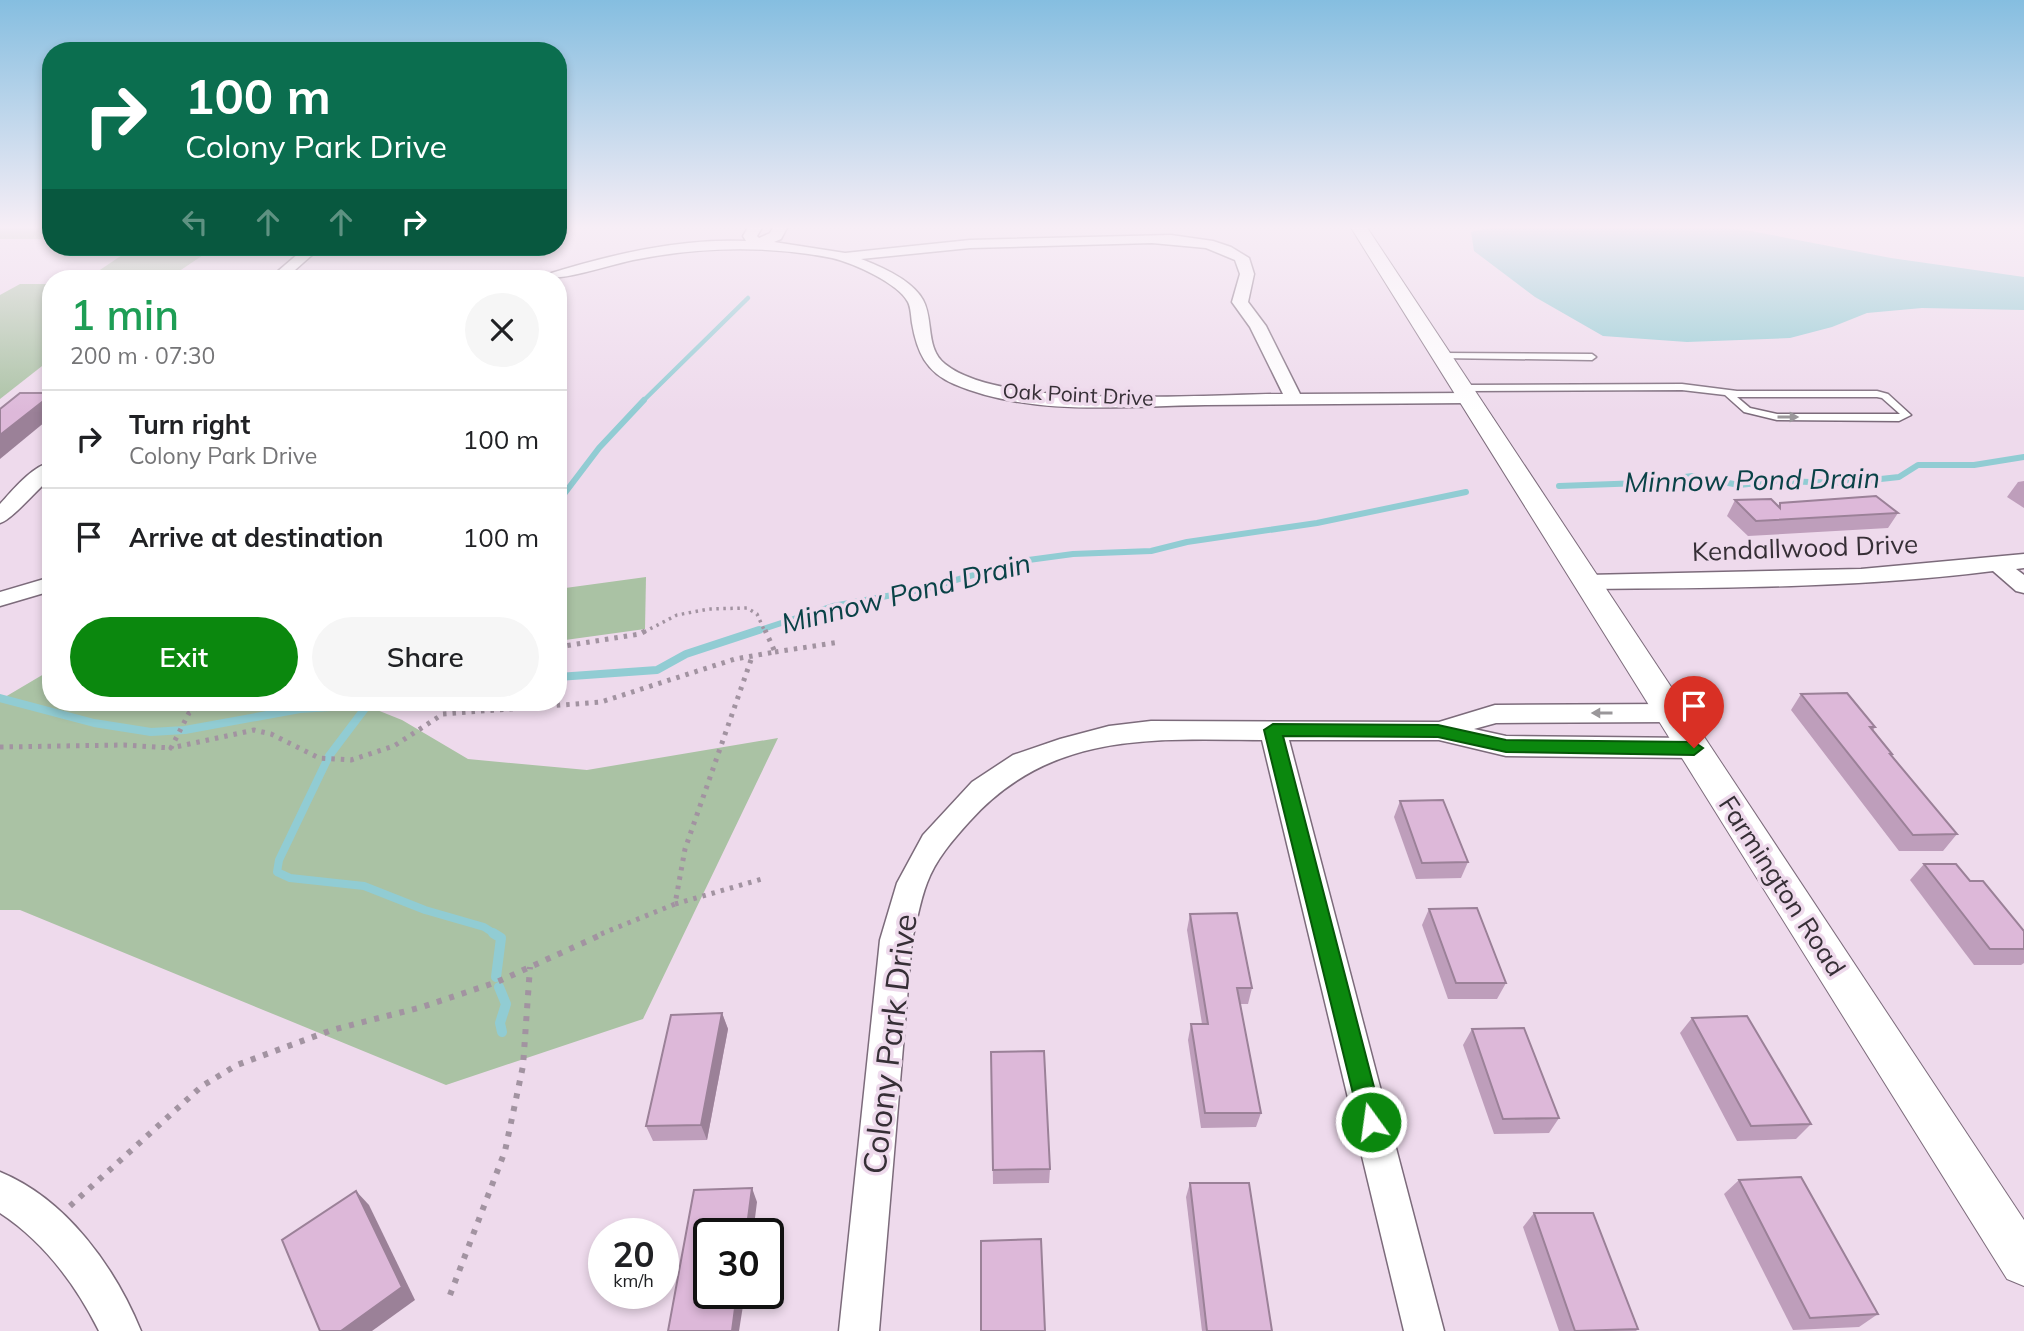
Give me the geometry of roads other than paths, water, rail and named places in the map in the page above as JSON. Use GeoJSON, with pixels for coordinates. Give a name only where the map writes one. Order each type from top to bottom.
{"type":"FeatureCollection","features":[{"type":"Feature","properties":{"kind":"street","name":"Oak Point Drive"},"geometry":{"type":"LineString","coordinates":[[904,288],[916,300],[928,356],[947,373],[975,386],[1018,395],[1125,401],[1466,393]]}},
{"type":"Feature","properties":{"kind":"street"},"geometry":{"type":"LineString","coordinates":[[1243,288],[1240,302],[1245,313],[1258,326],[1294,399]]}},
{"type":"Feature","properties":{"kind":"street","name":"Farmington Road"},"geometry":{"type":"LineString","coordinates":[[1399,288],[2024,1262]]}},
{"type":"Feature","properties":{"kind":"street"},"geometry":{"type":"LineString","coordinates":[[0,517],[24,489],[42,475]]}},
{"type":"Feature","properties":{"kind":"street","name":"Kendallwood Drive"},"geometry":{"type":"LineString","coordinates":[[1587,582],[1779,580],[1932,571],[2024,561]]}},
{"type":"Feature","properties":{"kind":"street"},"geometry":{"type":"LineString","coordinates":[[1997,564],[2024,586]]}},
{"type":"Feature","properties":{"kind":"street"},"geometry":{"type":"LineString","coordinates":[[0,599],[42,587]]}},
{"type":"Feature","properties":{"kind":"street","name":"Colony Park Drive"},"geometry":{"type":"LineString","coordinates":[[1438,731],[1495,714],[1671,713]]}},
{"type":"Feature","properties":{"kind":"street","name":"Colony Park Drive"},"geometry":{"type":"LineString","coordinates":[[859,1331],[896,940],[912,883],[933,843],[982,789],[1023,762],[1109,735],[1151,730],[1438,731],[1506,746],[1694,748]]}},
{"type":"Feature","properties":{"kind":"street"},"geometry":{"type":"LineString","coordinates":[[1273,730],[1424,1331]]}},
{"type":"Feature","properties":{"kind":"street"},"geometry":{"type":"LineString","coordinates":[[0,1191],[48,1225],[103,1293],[121,1331]]}},
{"type":"Feature","properties":{"kind":"lane"},"geometry":{"type":"LineString","coordinates":[[1442,356],[1592,357]]}},
{"type":"Feature","properties":{"kind":"lane"},"geometry":{"type":"LineString","coordinates":[[1466,393],[1682,387],[1728,393],[1877,394],[1885,396],[1906,415],[1899,418],[1777,417],[1747,410],[1728,393]]}},
{"type":"Feature","properties":{"kind":"water"},"geometry":{"type":"Polygon","coordinates":[[[1523,288],[2024,288],[2024,310],[1922,308],[1867,313],[1832,327],[1790,338],[1687,342],[1603,336],[1523,288]]]}},
{"type":"Feature","properties":{"kind":"waterway"},"geometry":{"type":"LineString","coordinates":[[644,400],[748,298]]}},
{"type":"Feature","properties":{"kind":"waterway"},"geometry":{"type":"LineString","coordinates":[[567,490],[599,448],[644,400]]}},
{"type":"Feature","properties":{"kind":"waterway","name":"Minnow Pond Drain"},"geometry":{"type":"LineString","coordinates":[[1559,486],[1642,483],[1692,476],[1739,485],[1777,481],[1844,483],[1899,477],[1918,465],[1974,465],[2024,457]]}},
{"type":"Feature","properties":{"kind":"waterway","name":"Minnow Pond Drain"},"geometry":{"type":"LineString","coordinates":[[754,632],[833,606],[925,589],[1021,561],[1073,554],[1151,551],[1187,542],[1317,523],[1466,492]]}},
{"type":"Feature","properties":{"kind":"waterway","name":"Minnow Pond Drain"},"geometry":{"type":"LineString","coordinates":[[567,676],[657,670],[686,654],[759,630]]}},
{"type":"Feature","properties":{"kind":"waterway","name":"Minnow Pond Drain"},"geometry":{"type":"LineString","coordinates":[[0,698],[42,709]]}},
{"type":"Feature","properties":{"kind":"waterway","name":"Minnow Pond Drain"},"geometry":{"type":"LineString","coordinates":[[49,711],[94,723],[151,732],[185,730],[289,711]]}},
{"type":"Feature","properties":{"kind":"waterway"},"geometry":{"type":"LineString","coordinates":[[363,711],[329,756],[279,860],[277,872],[290,878],[364,886],[425,910],[484,927],[495,934]]}},
{"type":"Feature","properties":{"kind":"waterway"},"geometry":{"type":"LineString","coordinates":[[493,933],[501,938],[496,977]]}},
{"type":"Feature","properties":{"kind":"waterway"},"geometry":{"type":"LineString","coordinates":[[499,987],[506,1004],[500,1023],[502,1032]]}}]}
